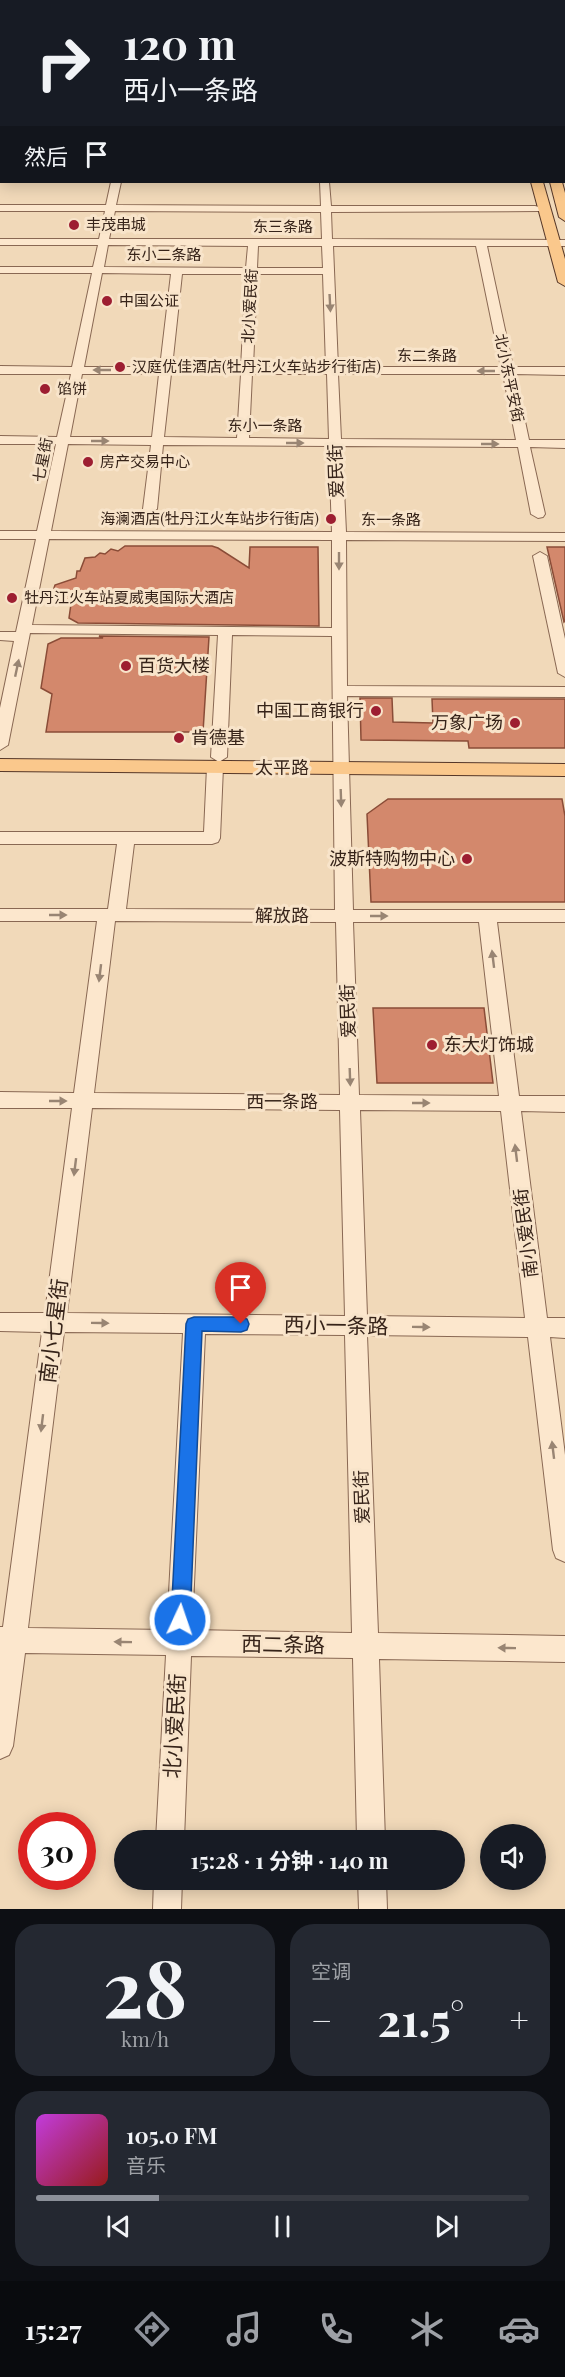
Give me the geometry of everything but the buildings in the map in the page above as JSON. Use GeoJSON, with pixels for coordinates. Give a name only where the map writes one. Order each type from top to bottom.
{"type":"FeatureCollection","features":[{"type":"Feature","properties":{"kind":"main road"},"geometry":{"type":"LineString","coordinates":[[537,183],[559,243],[565,282]]}},
{"type":"Feature","properties":{"kind":"main road"},"geometry":{"type":"LineString","coordinates":[[556,183],[565,217]]}},
{"type":"Feature","properties":{"kind":"main road","name":"太平路"},"geometry":{"type":"LineString","coordinates":[[0,757],[340,763],[565,760]]}},
{"type":"Feature","properties":{"kind":"main road","name":"太平路"},"geometry":{"type":"LineString","coordinates":[[0,765],[217,762]]}},
{"type":"Feature","properties":{"kind":"main road","name":"太平路"},"geometry":{"type":"LineString","coordinates":[[340,763],[565,770]]}},
{"type":"Feature","properties":{"kind":"street","name":"七星街"},"geometry":{"type":"LineString","coordinates":[[0,745],[25,633],[116,183]]}},
{"type":"Feature","properties":{"kind":"street","name":"爱民街"},"geometry":{"type":"LineString","coordinates":[[325,183],[339,536],[340,763],[371,1830]]}},
{"type":"Feature","properties":{"kind":"street"},"geometry":{"type":"LineString","coordinates":[[0,208],[535,209]]}},
{"type":"Feature","properties":{"kind":"street","name":"东三条路"},"geometry":{"type":"LineString","coordinates":[[0,242],[559,243]]}},
{"type":"Feature","properties":{"kind":"street","name":"北小爱民街"},"geometry":{"type":"LineString","coordinates":[[243,442],[253,242]]}},
{"type":"Feature","properties":{"kind":"street","name":"北小东平安街"},"geometry":{"type":"LineString","coordinates":[[481,243],[538,514]]}},
{"type":"Feature","properties":{"kind":"street","name":"东小二条路"},"geometry":{"type":"LineString","coordinates":[[0,270],[328,271]]}},
{"type":"Feature","properties":{"kind":"street"},"geometry":{"type":"LineString","coordinates":[[150,509],[177,270]]}},
{"type":"Feature","properties":{"kind":"street","name":"东二条路"},"geometry":{"type":"LineString","coordinates":[[0,370],[565,371]]}},
{"type":"Feature","properties":{"kind":"street","name":"东小一条路"},"geometry":{"type":"LineString","coordinates":[[0,441],[565,444]]}},
{"type":"Feature","properties":{"kind":"street","name":"东一条路"},"geometry":{"type":"LineString","coordinates":[[0,535],[565,537]]}},
{"type":"Feature","properties":{"kind":"street"},"geometry":{"type":"LineString","coordinates":[[540,556],[565,673]]}},
{"type":"Feature","properties":{"kind":"street"},"geometry":{"type":"LineString","coordinates":[[0,838],[213,838],[225,631]]}},
{"type":"Feature","properties":{"kind":"street"},"geometry":{"type":"LineString","coordinates":[[0,636],[25,633],[338,632]]}},
{"type":"Feature","properties":{"kind":"street"},"geometry":{"type":"LineString","coordinates":[[339,691],[565,692]]}},
{"type":"Feature","properties":{"kind":"street","name":"南小七星街"},"geometry":{"type":"LineString","coordinates":[[0,1746],[7,1640],[55,1322],[83,1101],[126,838]]}},
{"type":"Feature","properties":{"kind":"street","name":"解放路"},"geometry":{"type":"LineString","coordinates":[[0,915],[565,916]]}},
{"type":"Feature","properties":{"kind":"street","name":"南小爱民街"},"geometry":{"type":"LineString","coordinates":[[487,916],[565,1550]]}},
{"type":"Feature","properties":{"kind":"street","name":"西一条路"},"geometry":{"type":"LineString","coordinates":[[0,1100],[565,1104]]}},
{"type":"Feature","properties":{"kind":"street","name":"西小一条路"},"geometry":{"type":"LineString","coordinates":[[0,1322],[565,1328]]}},
{"type":"Feature","properties":{"kind":"street","name":"北小爱民街"},"geometry":{"type":"LineString","coordinates":[[170,1830],[194,1324]]}},
{"type":"Feature","properties":{"kind":"street","name":"西二条路"},"geometry":{"type":"LineString","coordinates":[[7,1640],[565,1649]]}},
{"type":"Feature","properties":{"kind":"street"},"geometry":{"type":"LineString","coordinates":[[166,1909],[167,1890]]}},
{"type":"Feature","properties":{"kind":"street"},"geometry":{"type":"LineString","coordinates":[[372,1890],[373,1909]]}},
{"type":"Feature","properties":{"kind":"place","name":"丰茂串城"},"geometry":{"type":"Point","coordinates":[74,225]}},
{"type":"Feature","properties":{"kind":"place","name":"中国公证"},"geometry":{"type":"Point","coordinates":[107,301]}},
{"type":"Feature","properties":{"kind":"place","name":"汉庭优佳酒店(牡丹江火车站步行街店)"},"geometry":{"type":"Point","coordinates":[120,367]}},
{"type":"Feature","properties":{"kind":"place","name":"馅饼"},"geometry":{"type":"Point","coordinates":[45,389]}},
{"type":"Feature","properties":{"kind":"place","name":"房产交易中心"},"geometry":{"type":"Point","coordinates":[88,462]}},
{"type":"Feature","properties":{"kind":"place","name":"海澜酒店(牡丹江火车站步行街店)"},"geometry":{"type":"Point","coordinates":[331,519]}},
{"type":"Feature","properties":{"kind":"place","name":"牡丹江火车站夏威夷国际大酒店"},"geometry":{"type":"Point","coordinates":[12,598]}},
{"type":"Feature","properties":{"kind":"place","name":"百货大楼"},"geometry":{"type":"Point","coordinates":[126,666]}},
{"type":"Feature","properties":{"kind":"place","name":"中国工商银行"},"geometry":{"type":"Point","coordinates":[376,711]}},
{"type":"Feature","properties":{"kind":"place","name":"万象广场"},"geometry":{"type":"Point","coordinates":[515,723]}},
{"type":"Feature","properties":{"kind":"place","name":"肯德基"},"geometry":{"type":"Point","coordinates":[179,738]}},
{"type":"Feature","properties":{"kind":"place","name":"波斯特购物中心"},"geometry":{"type":"Point","coordinates":[467,859]}},
{"type":"Feature","properties":{"kind":"place","name":"东大灯饰城"},"geometry":{"type":"Point","coordinates":[432,1045]}},
{"type":"Feature","properties":{"kind":"route"},"geometry":{"type":"LineString","coordinates":[[180,1620],[194,1324],[241,1324]]}}]}
